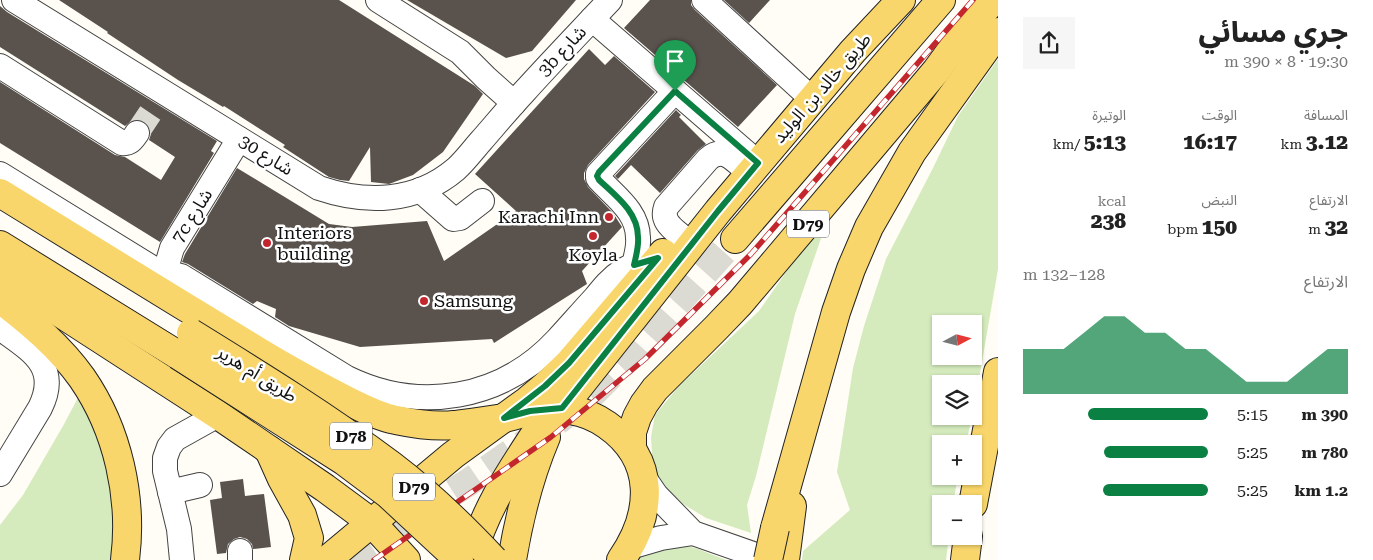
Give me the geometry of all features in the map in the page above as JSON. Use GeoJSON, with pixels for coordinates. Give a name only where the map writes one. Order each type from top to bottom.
{"type":"FeatureCollection","features":[{"type":"Feature","properties":{"kind":"main road","name":"طريق خالد بن الوليد"},"geometry":{"type":"LineString","coordinates":[[327,560],[453,455],[545,386],[569,363],[646,262],[681,236],[697,221],[718,211],[879,22],[901,0]]}},
{"type":"Feature","properties":{"kind":"main road"},"geometry":{"type":"LineString","coordinates":[[735,239],[941,0]]}},
{"type":"Feature","properties":{"kind":"main road","name":"D79"},"geometry":{"type":"LineString","coordinates":[[632,449],[632,432],[637,417],[655,389],[760,281],[993,0]]}},
{"type":"Feature","properties":{"kind":"main road"},"geometry":{"type":"LineString","coordinates":[[769,560],[782,527],[799,448],[836,312],[869,227],[912,152],[998,32]]}},
{"type":"Feature","properties":{"kind":"main road"},"geometry":{"type":"LineString","coordinates":[[912,152],[930,145],[937,138],[998,62]]}},
{"type":"Feature","properties":{"kind":"main road"},"geometry":{"type":"LineString","coordinates":[[0,194],[169,286],[316,385],[366,410],[392,420],[420,425],[452,425],[504,418],[530,411],[578,411],[593,416],[607,424],[632,449],[638,459],[645,479],[645,502],[642,517],[626,555]]}},
{"type":"Feature","properties":{"kind":"main road"},"geometry":{"type":"LineString","coordinates":[[512,560],[517,528],[527,490],[540,452],[559,412],[718,211]]}},
{"type":"Feature","properties":{"kind":"main road","name":"طريق أم هرير"},"geometry":{"type":"LineString","coordinates":[[0,216],[185,344],[344,461],[388,494],[459,560]]}},
{"type":"Feature","properties":{"kind":"main road","name":"طريق أم هرير"},"geometry":{"type":"LineString","coordinates":[[0,245],[185,344],[310,408],[392,466],[435,501],[494,560]]}},
{"type":"Feature","properties":{"kind":"main road"},"geometry":{"type":"LineString","coordinates":[[0,274],[218,415],[325,488],[371,522],[406,560]]}},
{"type":"Feature","properties":{"kind":"main road"},"geometry":{"type":"LineString","coordinates":[[0,298],[56,346],[82,378],[103,414],[117,453],[126,495],[128,538],[126,560]]}},
{"type":"Feature","properties":{"kind":"main road"},"geometry":{"type":"LineString","coordinates":[[974,495],[998,372]]}},
{"type":"Feature","properties":{"kind":"main road"},"geometry":{"type":"LineString","coordinates":[[471,560],[485,518],[504,481],[536,432],[548,419],[559,412]]}},
{"type":"Feature","properties":{"kind":"main road"},"geometry":{"type":"LineString","coordinates":[[269,450],[302,515],[309,538],[304,560]]}},
{"type":"Feature","properties":{"kind":"main road"},"geometry":{"type":"LineString","coordinates":[[782,527],[785,560]]}},
{"type":"Feature","properties":{"kind":"main road"},"geometry":{"type":"LineString","coordinates":[[965,560],[967,545]]}},
{"type":"Feature","properties":{"kind":"street","name":"شارع 30"},"geometry":{"type":"LineString","coordinates":[[14,0],[160,98],[239,139],[319,188],[337,195],[379,199],[400,196],[420,190],[439,181],[456,169],[519,97]]}},
{"type":"Feature","properties":{"kind":"street"},"geometry":{"type":"LineString","coordinates":[[378,0],[460,52],[486,78],[519,97]]}},
{"type":"Feature","properties":{"kind":"street","name":"3b شارع"},"geometry":{"type":"LineString","coordinates":[[519,97],[610,0]]}},
{"type":"Feature","properties":{"kind":"street"},"geometry":{"type":"LineString","coordinates":[[704,0],[812,100]]}},
{"type":"Feature","properties":{"kind":"street"},"geometry":{"type":"LineString","coordinates":[[592,19],[675,91],[754,168]]}},
{"type":"Feature","properties":{"kind":"street"},"geometry":{"type":"LineString","coordinates":[[0,66],[122,143],[130,142],[137,133]]}},
{"type":"Feature","properties":{"kind":"street"},"geometry":{"type":"LineString","coordinates":[[0,174],[158,271],[169,286],[181,276],[347,378],[360,384],[392,394],[432,398],[476,390],[512,376],[528,366],[555,342],[614,277],[646,262],[633,215],[599,180],[598,174],[675,91]]}},
{"type":"Feature","properties":{"kind":"street","name":"7c شارع"},"geometry":{"type":"LineString","coordinates":[[169,286],[168,256],[239,139]]}},
{"type":"Feature","properties":{"kind":"street"},"geometry":{"type":"LineString","coordinates":[[681,236],[666,222],[664,211],[708,158],[716,153],[725,154],[754,168]]}},
{"type":"Feature","properties":{"kind":"street"},"geometry":{"type":"LineString","coordinates":[[420,190],[453,219],[460,218],[482,201]]}},
{"type":"Feature","properties":{"kind":"street"},"geometry":{"type":"LineString","coordinates":[[0,328],[39,359],[48,383],[46,396],[40,408],[0,474]]}},
{"type":"Feature","properties":{"kind":"street"},"geometry":{"type":"LineString","coordinates":[[182,560],[179,529],[170,492],[165,458],[169,447],[175,439],[218,415]]}},
{"type":"Feature","properties":{"kind":"street"},"geometry":{"type":"LineString","coordinates":[[645,479],[656,496],[693,533],[769,560]]}},
{"type":"Feature","properties":{"kind":"street"},"geometry":{"type":"LineString","coordinates":[[170,492],[200,485]]}},
{"type":"Feature","properties":{"kind":"street"},"geometry":{"type":"LineString","coordinates":[[626,555],[661,538],[693,533]]}},
{"type":"Feature","properties":{"kind":"green space"},"geometry":{"type":"Polygon","coordinates":[[[998,59],[998,269],[982,362],[982,315],[932,315],[932,365],[981,365],[980,375],[932,375],[932,425],[970,425],[968,435],[932,435],[932,485],[956,485],[955,495],[932,495],[932,545],[948,545],[946,560],[802,560],[803,551],[850,510],[837,472],[853,368],[864,326],[886,259],[958,116],[998,59]]]}},
{"type":"Feature","properties":{"kind":"green space"},"geometry":{"type":"Polygon","coordinates":[[[829,215],[795,314],[756,476],[747,505],[751,533],[706,518],[675,499],[653,469],[651,437],[655,415],[679,386],[759,311],[829,215]]]}},
{"type":"Feature","properties":{"kind":"green space"},"geometry":{"type":"Polygon","coordinates":[[[81,392],[108,445],[117,560],[0,560],[0,525],[23,495],[81,392]]]}},
{"type":"Feature","properties":{"kind":"green space"},"geometry":{"type":"Polygon","coordinates":[[[670,541],[726,560],[636,560],[638,552],[670,541]]]}},
{"type":"Feature","properties":{"kind":"building"},"geometry":{"type":"Polygon","coordinates":[[[59,0],[339,0],[475,86],[483,94],[443,152],[413,175],[389,184],[371,182],[370,147],[349,181],[340,180],[329,177],[283,147],[285,145],[224,106],[178,80],[59,0]]]}},
{"type":"Feature","properties":{"kind":"building"},"geometry":{"type":"Polygon","coordinates":[[[407,0],[576,0],[532,51],[506,58],[407,0]]]}},
{"type":"Feature","properties":{"kind":"building"},"geometry":{"type":"Polygon","coordinates":[[[650,0],[691,0],[691,5],[695,10],[777,85],[738,127],[624,28],[650,0]]]}},
{"type":"Feature","properties":{"kind":"building"},"geometry":{"type":"Polygon","coordinates":[[[724,0],[770,0],[749,23],[724,0]]]}},
{"type":"Feature","properties":{"kind":"building"},"geometry":{"type":"Polygon","coordinates":[[[0,6],[217,141],[211,151],[214,153],[160,242],[0,143],[0,82],[115,155],[125,157],[161,180],[175,157],[149,140],[151,134],[149,127],[144,121],[138,119],[131,121],[125,126],[0,47],[0,6]]]}},
{"type":"Feature","properties":{"kind":"building"},"geometry":{"type":"Polygon","coordinates":[[[589,49],[605,65],[614,56],[655,92],[588,165],[584,173],[584,179],[588,187],[613,213],[622,227],[582,271],[587,284],[494,343],[492,339],[360,347],[289,326],[275,317],[276,309],[257,301],[253,304],[182,262],[237,168],[329,224],[352,227],[427,221],[444,261],[516,211],[475,174],[589,49]]]}},
{"type":"Feature","properties":{"kind":"building"},"geometry":{"type":"Polygon","coordinates":[[[676,110],[681,115],[679,117],[706,144],[698,150],[660,193],[631,165],[618,179],[615,176],[676,110]]]}},
{"type":"Feature","properties":{"kind":"building"},"geometry":{"type":"Polygon","coordinates":[[[243,479],[245,496],[264,494],[271,547],[253,549],[252,544],[247,539],[240,537],[228,544],[226,553],[217,554],[210,500],[222,498],[220,482],[243,479]]]}},
{"type":"Feature","properties":{"kind":"tunnel"},"geometry":{"type":"LineString","coordinates":[[137,133],[157,103]]}},
{"type":"Feature","properties":{"kind":"tunnel"},"geometry":{"type":"LineString","coordinates":[[347,560],[469,482],[560,419],[594,392],[625,361],[735,239]]}},
{"type":"Feature","properties":{"kind":"railway"},"geometry":{"type":"LineString","coordinates":[[374,560],[551,437],[645,359],[751,254],[973,0]]}},
{"type":"Feature","properties":{"kind":"place","name":"Karachi Inn"},"geometry":{"type":"Point","coordinates":[609,217]}},
{"type":"Feature","properties":{"kind":"place","name":"Koyla"},"geometry":{"type":"Point","coordinates":[593,236]}},
{"type":"Feature","properties":{"kind":"place","name":"Interiors building"},"geometry":{"type":"Point","coordinates":[267,243]}},
{"type":"Feature","properties":{"kind":"place","name":"Samsung"},"geometry":{"type":"Point","coordinates":[424,301]}},
{"type":"Feature","properties":{"kind":"route"},"geometry":{"type":"LineString","coordinates":[[675,91],[758,163],[562,408],[530,411],[504,418],[545,386],[569,363],[658,258],[634,265],[638,248],[638,237],[637,225],[633,215],[597,176],[675,91]]}}]}
